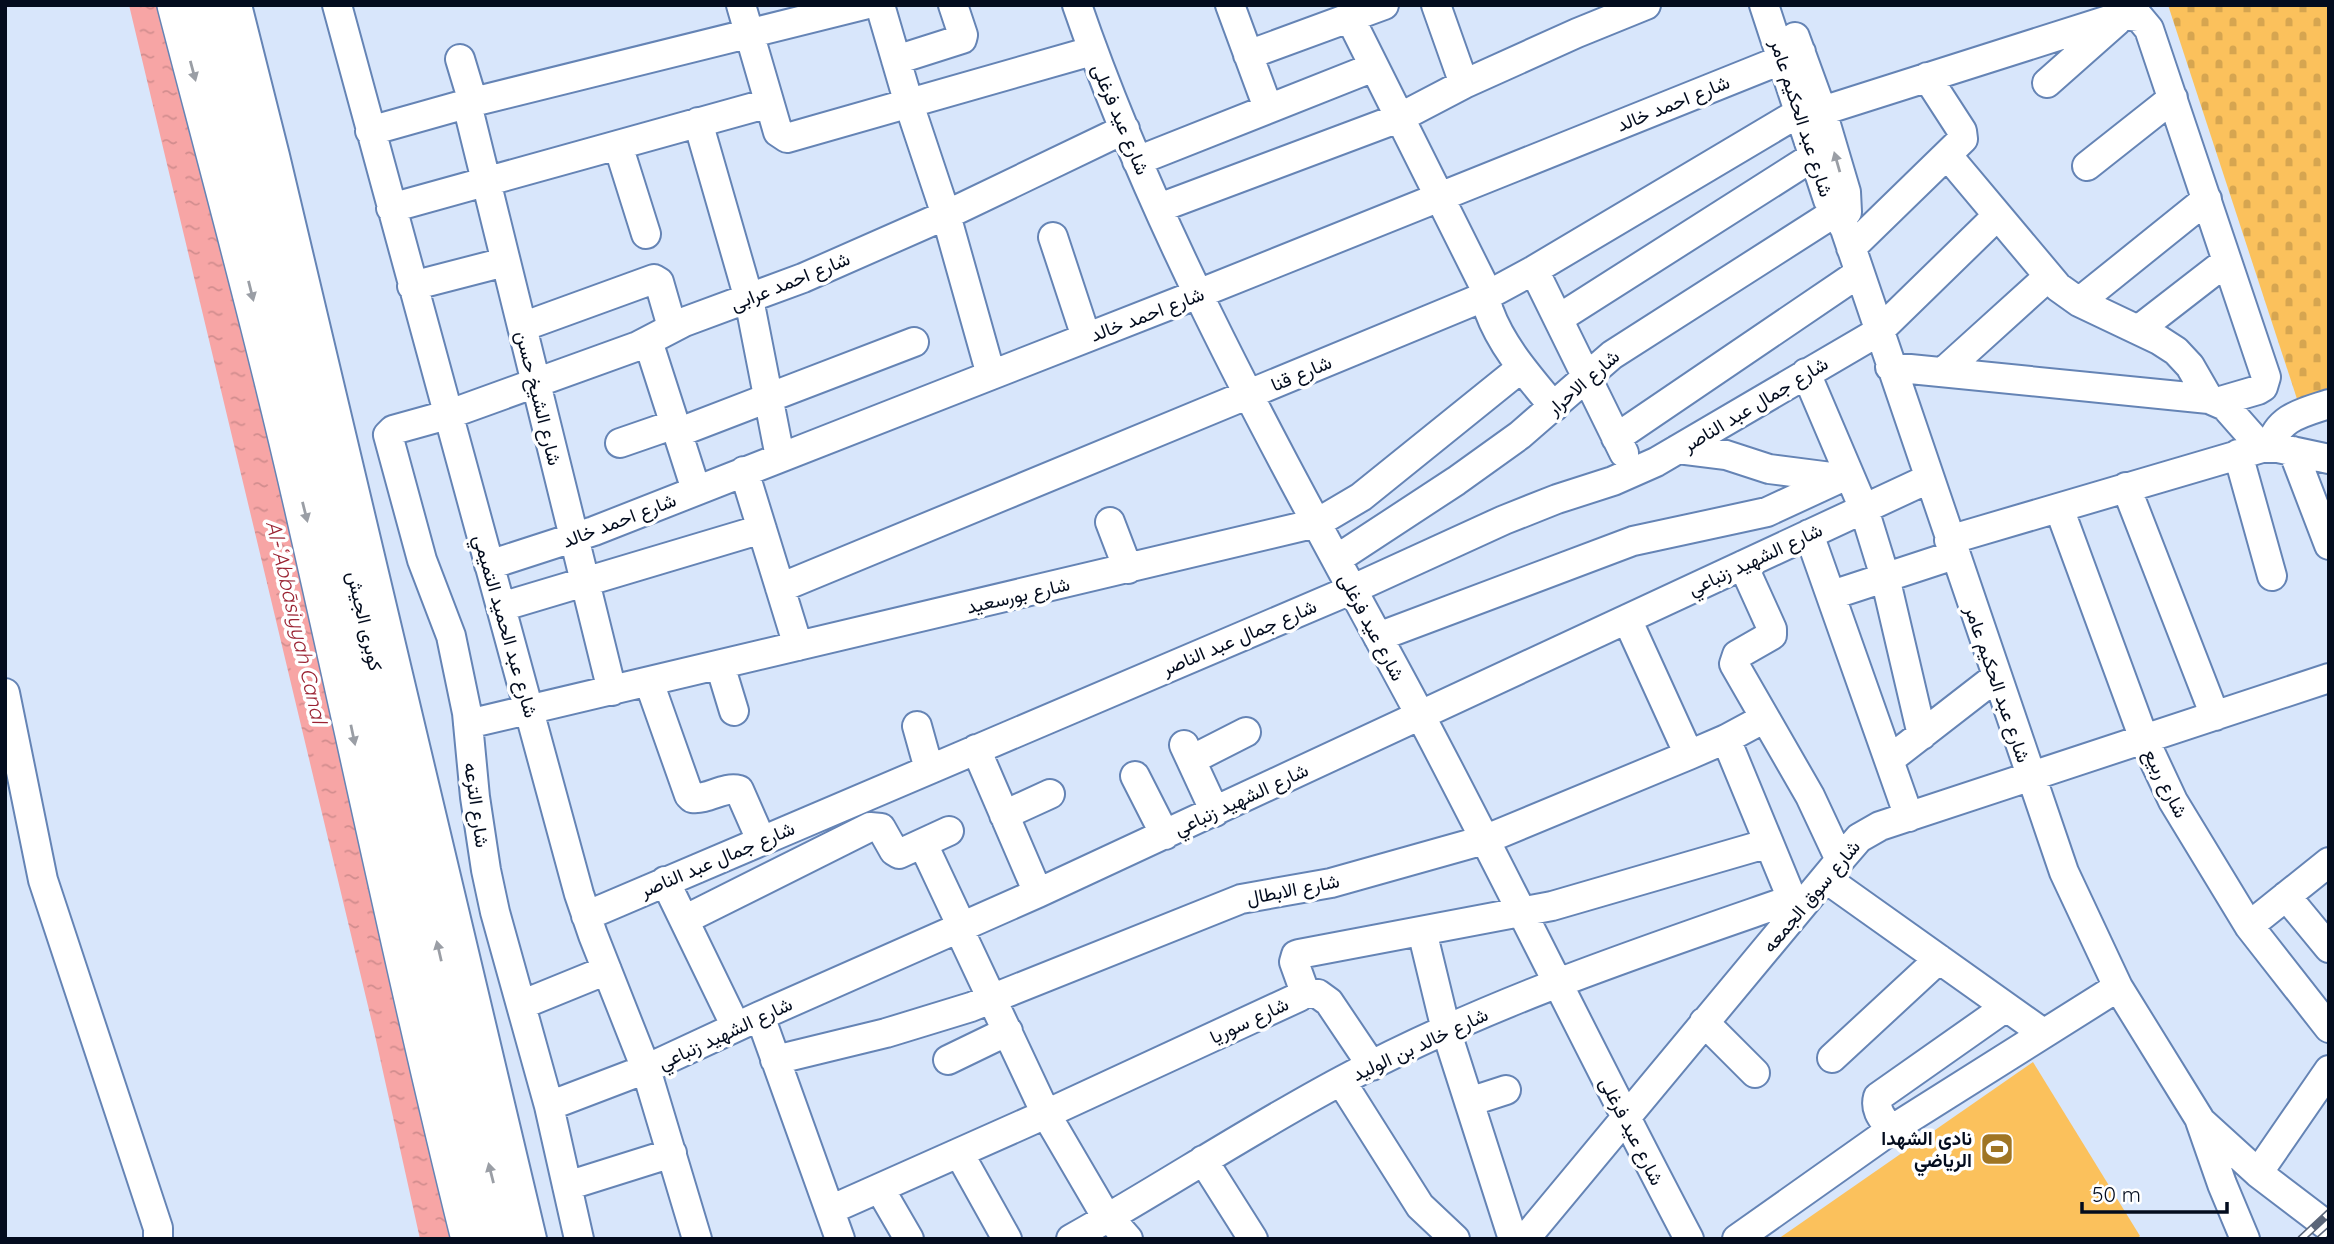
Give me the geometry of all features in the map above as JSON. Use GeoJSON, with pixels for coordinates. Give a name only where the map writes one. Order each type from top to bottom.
{"type":"FeatureCollection","features":[{"type":"Feature","properties":{"kind":"main road","name":"كوبرى الجيش"},"geometry":{"type":"LineString","coordinates":[[176,5],[252,296],[310,535],[378,849],[470,1239]]}},
{"type":"Feature","properties":{"kind":"main road","name":"كوبرى الجيش"},"geometry":{"type":"LineString","coordinates":[[212,5],[286,289],[343,523],[507,1239]]}},
{"type":"Feature","properties":{"kind":"street"},"geometry":{"type":"LineString","coordinates":[[237,5],[533,1239]]}},
{"type":"Feature","properties":{"kind":"street","name":"شارع عبد الحميد التميمي"},"geometry":{"type":"LineString","coordinates":[[337,5],[586,916],[646,1069],[697,1239]]}},
{"type":"Feature","properties":{"kind":"street"},"geometry":{"type":"LineString","coordinates":[[741,5],[778,132],[787,138],[1093,51]]}},
{"type":"Feature","properties":{"kind":"street"},"geometry":{"type":"LineString","coordinates":[[370,131],[470,103],[864,5]]}},
{"type":"Feature","properties":{"kind":"street"},"geometry":{"type":"LineString","coordinates":[[880,5],[946,215],[990,374]]}},
{"type":"Feature","properties":{"kind":"street"},"geometry":{"type":"LineString","coordinates":[[896,60],[962,39],[953,5]]}},
{"type":"Feature","properties":{"kind":"street","name":"شارع عيد فرغلى"},"geometry":{"type":"LineString","coordinates":[[1077,5],[1138,160],[1198,293],[1249,395],[1419,714],[1689,1239]]}},
{"type":"Feature","properties":{"kind":"street"},"geometry":{"type":"LineString","coordinates":[[1230,5],[1268,108]]}},
{"type":"Feature","properties":{"kind":"street"},"geometry":{"type":"LineString","coordinates":[[1248,55],[1384,5]]}},
{"type":"Feature","properties":{"kind":"street"},"geometry":{"type":"LineString","coordinates":[[1436,5],[1464,84]]}},
{"type":"Feature","properties":{"kind":"street"},"geometry":{"type":"LineString","coordinates":[[1159,208],[1399,118],[1597,14],[1646,5]]}},
{"type":"Feature","properties":{"kind":"street","name":"شارع عبد الحكيم عامر"},"geometry":{"type":"LineString","coordinates":[[1764,5],[1792,56]]}},
{"type":"Feature","properties":{"kind":"street","name":"شارع عبد الحكيم عامر"},"geometry":{"type":"LineString","coordinates":[[1784,5],[1792,56],[1811,112],[1846,192],[1847,241]]}},
{"type":"Feature","properties":{"kind":"street"},"geometry":{"type":"LineString","coordinates":[[1891,367],[2213,400],[2258,390],[2266,382],[2146,22],[2139,17],[2124,15],[2047,83]]}},
{"type":"Feature","properties":{"kind":"street","name":"شارع قنا"},"geometry":{"type":"LineString","coordinates":[[780,588],[1486,296],[1811,112],[2124,15]]}},
{"type":"Feature","properties":{"kind":"street"},"geometry":{"type":"LineString","coordinates":[[1350,18],[1483,284],[1490,315],[1521,368],[1554,407]]}},
{"type":"Feature","properties":{"kind":"street","name":"شارع احمد خالد"},"geometry":{"type":"LineString","coordinates":[[489,565],[574,538],[696,491],[1792,56]]}},
{"type":"Feature","properties":{"kind":"street","name":"شارع الشيخ حسن"},"geometry":{"type":"LineString","coordinates":[[460,59],[505,262],[612,691]]}},
{"type":"Feature","properties":{"kind":"street"},"geometry":{"type":"LineString","coordinates":[[1138,160],[1374,67]]}},
{"type":"Feature","properties":{"kind":"street"},"geometry":{"type":"LineString","coordinates":[[1616,438],[1961,144],[1964,135],[1927,77]]}},
{"type":"Feature","properties":{"kind":"street"},"geometry":{"type":"LineString","coordinates":[[2087,166],[2172,98]]}},
{"type":"Feature","properties":{"kind":"street"},"geometry":{"type":"LineString","coordinates":[[391,208],[769,103]]}},
{"type":"Feature","properties":{"kind":"street","name":"شارع عبد الحكيم عامر"},"geometry":{"type":"LineString","coordinates":[[1811,112],[1814,156],[1891,367],[2064,872],[2118,987],[2199,1118],[2245,1239]]}},
{"type":"Feature","properties":{"kind":"street"},"geometry":{"type":"LineString","coordinates":[[698,122],[749,299],[780,457]]}},
{"type":"Feature","properties":{"kind":"street","name":"شارع احمد عرابى"},"geometry":{"type":"LineString","coordinates":[[447,415],[535,384],[803,278],[946,215],[1125,129]]}},
{"type":"Feature","properties":{"kind":"street"},"geometry":{"type":"LineString","coordinates":[[618,145],[646,234]]}},
{"type":"Feature","properties":{"kind":"street"},"geometry":{"type":"LineString","coordinates":[[1558,319],[1814,156]]}},
{"type":"Feature","properties":{"kind":"street"},"geometry":{"type":"LineString","coordinates":[[1948,156],[2048,277],[2068,295],[2176,351],[2190,366],[2213,400],[2225,406],[2266,450],[2329,545]]}},
{"type":"Feature","properties":{"kind":"street"},"geometry":{"type":"LineString","coordinates":[[2079,302],[2207,199]]}},
{"type":"Feature","properties":{"kind":"street","name":"شارع جمال عبد الناصر"},"geometry":{"type":"LineString","coordinates":[[586,916],[1353,589],[1504,520],[1633,473],[1878,332],[1997,216]]}},
{"type":"Feature","properties":{"kind":"street"},"geometry":{"type":"LineString","coordinates":[[1053,237],[1086,337]]}},
{"type":"Feature","properties":{"kind":"street","name":"شارع الاحرار"},"geometry":{"type":"LineString","coordinates":[[1337,559],[1456,481],[1520,435],[1586,376],[1628,344],[1847,241]]}},
{"type":"Feature","properties":{"kind":"street"},"geometry":{"type":"LineString","coordinates":[[2138,330],[2227,261]]}},
{"type":"Feature","properties":{"kind":"street"},"geometry":{"type":"LineString","coordinates":[[412,286],[505,262]]}},
{"type":"Feature","properties":{"kind":"street"},"geometry":{"type":"LineString","coordinates":[[1534,270],[1633,473]]}},
{"type":"Feature","properties":{"kind":"street"},"geometry":{"type":"LineString","coordinates":[[1943,372],[2048,277]]}},
{"type":"Feature","properties":{"kind":"street"},"geometry":{"type":"LineString","coordinates":[[522,327],[654,279],[659,282],[660,334],[676,428],[696,491]]}},
{"type":"Feature","properties":{"kind":"street"},"geometry":{"type":"LineString","coordinates":[[621,443],[769,398],[914,342]]}},
{"type":"Feature","properties":{"kind":"street","name":"شارع بورسعيد"},"geometry":{"type":"LineString","coordinates":[[468,724],[1317,523],[1361,497],[1521,368]]}},
{"type":"Feature","properties":{"kind":"street"},"geometry":{"type":"LineString","coordinates":[[1805,373],[1844,476],[1864,509],[1885,577],[1922,735]]}},
{"type":"Feature","properties":{"kind":"street"},"geometry":{"type":"LineString","coordinates":[[2272,576],[2266,450],[2285,421],[2329,404]]}},
{"type":"Feature","properties":{"kind":"street","name":"شارع الترعه"},"geometry":{"type":"LineString","coordinates":[[447,415],[393,430],[388,439],[422,559],[449,627],[468,724],[486,870],[549,1106],[579,1239]]}},
{"type":"Feature","properties":{"kind":"street"},"geometry":{"type":"LineString","coordinates":[[1678,449],[1726,455],[1769,470],[1844,476]]}},
{"type":"Feature","properties":{"kind":"street"},"geometry":{"type":"LineString","coordinates":[[1832,595],[1885,577],[1952,548],[2059,508],[2126,487],[2266,450],[2329,459]]}},
{"type":"Feature","properties":{"kind":"street"},"geometry":{"type":"LineString","coordinates":[[744,471],[798,646]]}},
{"type":"Feature","properties":{"kind":"street"},"geometry":{"type":"LineString","coordinates":[[1378,637],[1633,541],[1767,512],[1844,476]]}},
{"type":"Feature","properties":{"kind":"street","name":"شارع الشهيد زنباعي"},"geometry":{"type":"LineString","coordinates":[[549,1106],[646,1069],[748,1021],[961,928],[1928,480]]}},
{"type":"Feature","properties":{"kind":"street"},"geometry":{"type":"LineString","coordinates":[[2126,487],[2215,716]]}},
{"type":"Feature","properties":{"kind":"street","name":"شارع ربيع"},"geometry":{"type":"LineString","coordinates":[[2059,508],[2144,739],[2172,801],[2249,926],[2329,1028]]}},
{"type":"Feature","properties":{"kind":"street"},"geometry":{"type":"LineString","coordinates":[[1110,522],[1128,569]]}},
{"type":"Feature","properties":{"kind":"street"},"geometry":{"type":"LineString","coordinates":[[501,607],[762,529]]}},
{"type":"Feature","properties":{"kind":"street"},"geometry":{"type":"LineString","coordinates":[[1810,534],[1909,817]]}},
{"type":"Feature","properties":{"kind":"street"},"geometry":{"type":"LineString","coordinates":[[1743,565],[1772,629],[1772,635],[1737,655],[1734,664],[1810,796],[1832,869],[1939,959],[2043,1033]]}},
{"type":"Feature","properties":{"kind":"street"},"geometry":{"type":"LineString","coordinates":[[1626,619],[1689,755]]}},
{"type":"Feature","properties":{"kind":"street"},"geometry":{"type":"LineString","coordinates":[[720,665],[734,711]]}},
{"type":"Feature","properties":{"kind":"street"},"geometry":{"type":"LineString","coordinates":[[1889,760],[1996,677]]}},
{"type":"Feature","properties":{"kind":"street","name":"شارع سوق الجمعه"},"geometry":{"type":"LineString","coordinates":[[1525,1239],[1704,1022],[1795,905],[1865,833],[2329,678]]}},
{"type":"Feature","properties":{"kind":"street"},"geometry":{"type":"LineString","coordinates":[[649,682],[689,795],[699,799],[733,789],[739,790],[761,840]]}},
{"type":"Feature","properties":{"kind":"street"},"geometry":{"type":"LineString","coordinates":[[5,693],[43,880],[158,1228],[158,1239]]}},
{"type":"Feature","properties":{"kind":"street","name":"شارع الابطال"},"geometry":{"type":"LineString","coordinates":[[775,1060],[898,1030],[993,999],[1241,899],[1331,883],[1484,840],[1726,739],[1765,718]]}},
{"type":"Feature","properties":{"kind":"street"},"geometry":{"type":"LineString","coordinates":[[917,726],[929,769]]}},
{"type":"Feature","properties":{"kind":"street"},"geometry":{"type":"LineString","coordinates":[[1215,812],[1187,752],[1246,732]]}},
{"type":"Feature","properties":{"kind":"street"},"geometry":{"type":"LineString","coordinates":[[1726,739],[1795,905]]}},
{"type":"Feature","properties":{"kind":"street"},"geometry":{"type":"LineString","coordinates":[[976,749],[1038,893]]}},
{"type":"Feature","properties":{"kind":"street"},"geometry":{"type":"LineString","coordinates":[[1135,776],[1165,835]]}},
{"type":"Feature","properties":{"kind":"street"},"geometry":{"type":"LineString","coordinates":[[1004,815],[1050,794]]}},
{"type":"Feature","properties":{"kind":"street"},"geometry":{"type":"LineString","coordinates":[[684,919],[870,827],[881,828],[896,854],[902,854],[949,831]]}},
{"type":"Feature","properties":{"kind":"street","name":"شارع سوريا"},"geometry":{"type":"LineString","coordinates":[[830,1210],[1299,997],[1303,987],[1294,961],[1296,955],[1552,906],[1769,843]]}},
{"type":"Feature","properties":{"kind":"street"},"geometry":{"type":"LineString","coordinates":[[923,844],[1046,1114],[1109,1218],[1128,1239]]}},
{"type":"Feature","properties":{"kind":"street"},"geometry":{"type":"LineString","coordinates":[[2249,926],[2326,868]]}},
{"type":"Feature","properties":{"kind":"street"},"geometry":{"type":"LineString","coordinates":[[666,881],[684,919],[775,1060],[839,1239]]}},
{"type":"Feature","properties":{"kind":"street"},"geometry":{"type":"LineString","coordinates":[[2286,896],[2329,948]]}},
{"type":"Feature","properties":{"kind":"street","name":"شارع خالد بن الوليد"},"geometry":{"type":"LineString","coordinates":[[1071,1239],[1341,1081],[1446,1030],[1556,982],[1795,905]]}},
{"type":"Feature","properties":{"kind":"street"},"geometry":{"type":"LineString","coordinates":[[1422,931],[1446,1030],[1513,1239]]}},
{"type":"Feature","properties":{"kind":"street"},"geometry":{"type":"LineString","coordinates":[[1832,1058],[1939,959]]}},
{"type":"Feature","properties":{"kind":"street"},"geometry":{"type":"LineString","coordinates":[[521,1005],[607,970]]}},
{"type":"Feature","properties":{"kind":"street"},"geometry":{"type":"LineString","coordinates":[[1737,1239],[1891,1130],[2118,987]]}},
{"type":"Feature","properties":{"kind":"street"},"geometry":{"type":"LineString","coordinates":[[1303,992],[1318,994],[1329,1002],[1371,1066]]}},
{"type":"Feature","properties":{"kind":"street"},"geometry":{"type":"LineString","coordinates":[[1891,1130],[1878,1113],[1878,1097],[2006,1007]]}},
{"type":"Feature","properties":{"kind":"street"},"geometry":{"type":"LineString","coordinates":[[1704,1022],[1755,1073]]}},
{"type":"Feature","properties":{"kind":"street"},"geometry":{"type":"LineString","coordinates":[[948,1060],[1008,1031]]}},
{"type":"Feature","properties":{"kind":"street"},"geometry":{"type":"LineString","coordinates":[[2258,1173],[2329,1070]]}},
{"type":"Feature","properties":{"kind":"street"},"geometry":{"type":"LineString","coordinates":[[1341,1081],[1420,1206],[1455,1239]]}},
{"type":"Feature","properties":{"kind":"street"},"geometry":{"type":"LineString","coordinates":[[1469,1102],[1506,1090]]}},
{"type":"Feature","properties":{"kind":"street","name":"شارع عبد الحكيم عامر"},"geometry":{"type":"LineString","coordinates":[[2199,1118],[2258,1173],[2329,1227]]}},
{"type":"Feature","properties":{"kind":"street"},"geometry":{"type":"LineString","coordinates":[[567,1186],[672,1153]]}},
{"type":"Feature","properties":{"kind":"street"},"geometry":{"type":"LineString","coordinates":[[959,1153],[1007,1239]]}},
{"type":"Feature","properties":{"kind":"street"},"geometry":{"type":"LineString","coordinates":[[1203,1160],[1253,1239]]}},
{"type":"Feature","properties":{"kind":"street"},"geometry":{"type":"LineString","coordinates":[[880,1189],[909,1239]]}},
{"type":"Feature","properties":{"kind":"street"},"geometry":{"type":"LineString","coordinates":[[2225,1239],[2230,1205]]}},
{"type":"Feature","properties":{"kind":"green space"},"geometry":{"type":"Polygon","coordinates":[[[2168,5],[2329,5],[2329,391],[2298,402],[2168,5]]]}},
{"type":"Feature","properties":{"kind":"green space","name":"نادي الشهدا الرياضي"},"geometry":{"type":"Polygon","coordinates":[[[2033,1062],[2140,1236],[2136,1239],[1778,1239],[2033,1062]]]}},
{"type":"Feature","properties":{"kind":"water","name":"Al-ʿAbbāsiyyah Canal"},"geometry":{"type":"Polygon","coordinates":[[[129,5],[201,5],[493,1239],[420,1239],[374,1031],[129,5]]]}},
{"type":"Feature","properties":{"kind":"railway"},"geometry":{"type":"LineString","coordinates":[[2301,1239],[2329,1213]]}},
{"type":"Feature","properties":{"kind":"railway"},"geometry":{"type":"LineString","coordinates":[[2320,1239],[2329,1231]]}},
{"type":"Feature","properties":{"kind":"place","name":"نادي الشهدا الرياضي"},"geometry":{"type":"Point","coordinates":[1997,1149]}}]}
